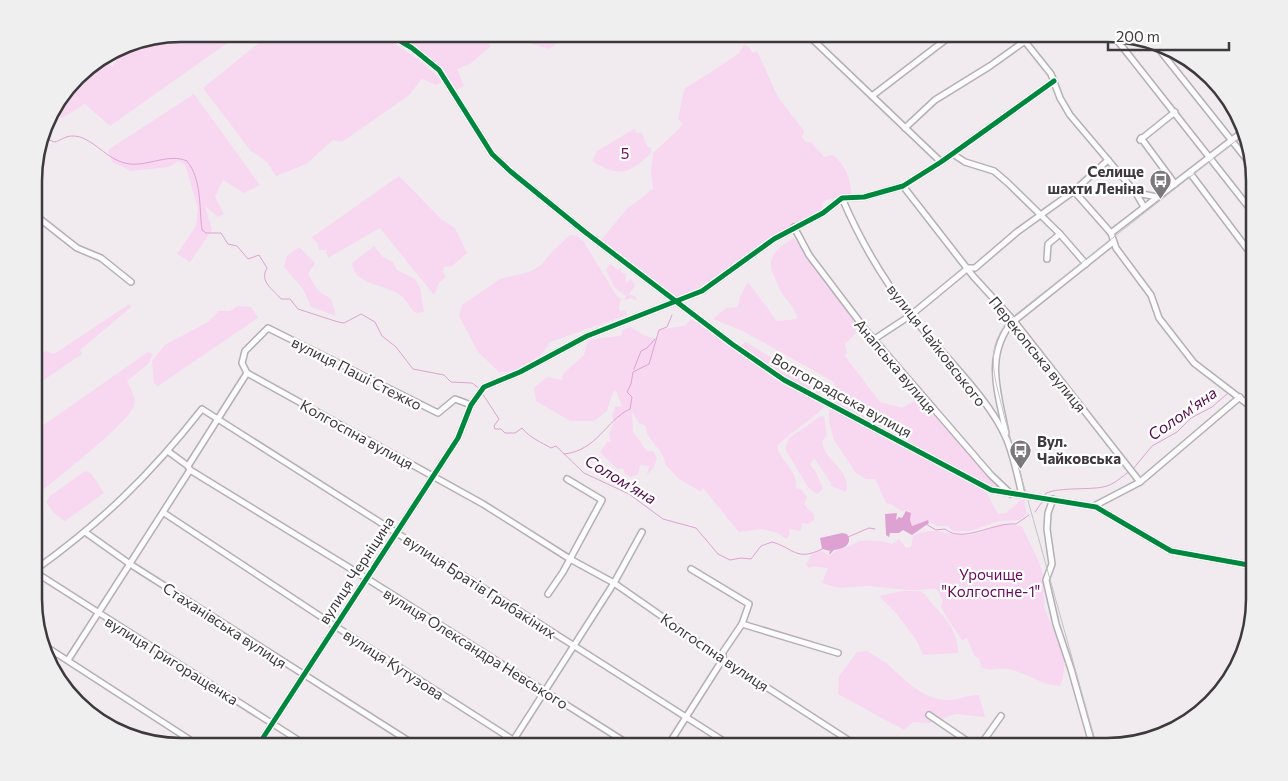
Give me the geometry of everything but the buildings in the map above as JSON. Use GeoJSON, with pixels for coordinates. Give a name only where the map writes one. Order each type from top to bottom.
{"type":"FeatureCollection","features":[{"type":"Feature","properties":{"kind":"street","name":"Волгоградська вулиця"},"geometry":{"type":"LineString","coordinates":[[404,43],[439,70],[492,154],[510,170],[585,232],[784,380],[980,485],[1011,494],[1094,506],[1171,551],[1245,564]]}},
{"type":"Feature","properties":{"kind":"street"},"geometry":{"type":"LineString","coordinates":[[816,43],[941,162]]}},
{"type":"Feature","properties":{"kind":"street"},"geometry":{"type":"LineString","coordinates":[[872,96],[941,43]]}},
{"type":"Feature","properties":{"kind":"street"},"geometry":{"type":"LineString","coordinates":[[905,128],[935,100],[990,66],[1022,43]]}},
{"type":"Feature","properties":{"kind":"street"},"geometry":{"type":"LineString","coordinates":[[1027,43],[1048,69],[1063,106],[1136,193],[1144,207]]}},
{"type":"Feature","properties":{"kind":"street"},"geometry":{"type":"LineString","coordinates":[[1120,44],[1245,202]]}},
{"type":"Feature","properties":{"kind":"street"},"geometry":{"type":"LineString","coordinates":[[1163,55],[1243,154]]}},
{"type":"Feature","properties":{"kind":"street"},"geometry":{"type":"LineString","coordinates":[[676,301],[702,291],[774,239],[823,213],[842,198],[864,197],[903,186],[953,154],[1054,81]]}},
{"type":"Feature","properties":{"kind":"street"},"geometry":{"type":"LineString","coordinates":[[1175,112],[1140,139],[1175,184]]}},
{"type":"Feature","properties":{"kind":"street"},"geometry":{"type":"LineString","coordinates":[[1111,233],[1237,136]]}},
{"type":"Feature","properties":{"kind":"street"},"geometry":{"type":"LineString","coordinates":[[953,154],[965,162],[994,171],[1060,234],[1086,264]]}},
{"type":"Feature","properties":{"kind":"street"},"geometry":{"type":"LineString","coordinates":[[873,340],[911,315],[968,268],[975,268],[1039,216],[1074,191],[1108,160]]}},
{"type":"Feature","properties":{"kind":"street"},"geometry":{"type":"LineString","coordinates":[[1190,173],[1245,246]]}},
{"type":"Feature","properties":{"kind":"street","name":"Перекопська вулиця"},"geometry":{"type":"LineString","coordinates":[[903,186],[968,268],[1013,320],[1140,482]]}},
{"type":"Feature","properties":{"kind":"street"},"geometry":{"type":"LineString","coordinates":[[1074,191],[1111,233],[1113,242],[1150,295],[1159,318],[1194,363],[1245,401]]}},
{"type":"Feature","properties":{"kind":"street"},"geometry":{"type":"LineString","coordinates":[[1136,193],[1157,197]]}},
{"type":"Feature","properties":{"kind":"street","name":"вулиця Чайковського"},"geometry":{"type":"LineString","coordinates":[[842,198],[854,226],[879,270],[911,315],[985,404],[1008,443],[1022,495]]}},
{"type":"Feature","properties":{"kind":"street"},"geometry":{"type":"LineString","coordinates":[[43,221],[77,248],[101,258],[131,282]]}},
{"type":"Feature","properties":{"kind":"street","name":"Анапська вулиця"},"geometry":{"type":"LineString","coordinates":[[794,227],[809,255],[873,340],[991,475],[1011,494]]}},
{"type":"Feature","properties":{"kind":"street"},"geometry":{"type":"LineString","coordinates":[[1047,259],[1048,244],[1060,234]]}},
{"type":"Feature","properties":{"kind":"street"},"geometry":{"type":"LineString","coordinates":[[1008,443],[994,375],[996,348],[1002,333],[1013,320],[1113,242]]}},
{"type":"Feature","properties":{"kind":"street","name":"вулиця Черніцина"},"geometry":{"type":"LineString","coordinates":[[263,738],[458,438],[471,405],[484,387],[520,372],[587,336],[676,301]]}},
{"type":"Feature","properties":{"kind":"street","name":"вулиця Паші Стежко"},"geometry":{"type":"LineString","coordinates":[[247,372],[242,363],[245,351],[268,328],[438,413],[455,399],[471,405]]}},
{"type":"Feature","properties":{"kind":"street"},"geometry":{"type":"LineString","coordinates":[[68,660],[164,513],[247,372]]}},
{"type":"Feature","properties":{"kind":"street","name":"Колгоспна вулиця"},"geometry":{"type":"LineString","coordinates":[[247,372],[432,476],[570,559],[614,583],[723,659],[845,738]]}},
{"type":"Feature","properties":{"kind":"street"},"geometry":{"type":"LineString","coordinates":[[1094,506],[1140,482],[1240,397]]}},
{"type":"Feature","properties":{"kind":"street","name":"вулиця Братів Грибакіних"},"geometry":{"type":"LineString","coordinates":[[169,452],[202,410],[719,738]]}},
{"type":"Feature","properties":{"kind":"street"},"geometry":{"type":"LineString","coordinates":[[43,565],[108,514],[169,452]]}},
{"type":"Feature","properties":{"kind":"street","name":"вулиця Олександра Невського"},"geometry":{"type":"LineString","coordinates":[[169,452],[189,468],[619,738]]}},
{"type":"Feature","properties":{"kind":"street"},"geometry":{"type":"LineString","coordinates":[[548,594],[570,559],[602,500],[567,479]]}},
{"type":"Feature","properties":{"kind":"street"},"geometry":{"type":"LineString","coordinates":[[1053,499],[1048,513],[1052,564],[1046,580],[1056,624],[1072,669],[1091,738]]}},
{"type":"Feature","properties":{"kind":"street","name":"вулиця Кутузова"},"geometry":{"type":"LineString","coordinates":[[164,513],[334,626],[511,738]]}},
{"type":"Feature","properties":{"kind":"street","name":"Стаханівська вулиця"},"geometry":{"type":"LineString","coordinates":[[85,532],[130,564],[404,738]]}},
{"type":"Feature","properties":{"kind":"street"},"geometry":{"type":"LineString","coordinates":[[515,738],[614,583],[642,532]]}},
{"type":"Feature","properties":{"kind":"street"},"geometry":{"type":"LineString","coordinates":[[673,738],[723,659],[723,652],[742,624],[749,604],[692,570]]}},
{"type":"Feature","properties":{"kind":"street","name":"вулиця Григоращенка"},"geometry":{"type":"LineString","coordinates":[[43,576],[98,614],[295,738]]}},
{"type":"Feature","properties":{"kind":"street"},"geometry":{"type":"LineString","coordinates":[[742,624],[838,653]]}},
{"type":"Feature","properties":{"kind":"street"},"geometry":{"type":"LineString","coordinates":[[52,650],[187,738]]}},
{"type":"Feature","properties":{"kind":"street"},"geometry":{"type":"LineString","coordinates":[[930,715],[964,738]]}},
{"type":"Feature","properties":{"kind":"street"},"geometry":{"type":"LineString","coordinates":[[984,738],[1000,716]]}},
{"type":"Feature","properties":{"kind":"green space"},"geometry":{"type":"Polygon","coordinates":[[[227,43],[110,126],[85,104],[62,118],[60,115],[77,90],[97,71],[109,63],[112,67],[116,62],[115,60],[128,53],[155,45],[227,43]]]}},
{"type":"Feature","properties":{"kind":"green space"},"geometry":{"type":"Polygon","coordinates":[[[259,43],[394,43],[419,60],[443,81],[437,85],[422,79],[408,96],[342,142],[333,140],[306,164],[276,176],[267,162],[250,150],[203,88],[259,43]]]}},
{"type":"Feature","properties":{"kind":"green space"},"geometry":{"type":"Polygon","coordinates":[[[411,43],[488,43],[491,46],[470,64],[457,69],[464,86],[456,90],[444,72],[411,43]]]}},
{"type":"Feature","properties":{"kind":"green space"},"geometry":{"type":"Polygon","coordinates":[[[530,43],[557,43],[549,49],[530,43]]]}},
{"type":"Feature","properties":{"kind":"green space"},"geometry":{"type":"Polygon","coordinates":[[[744,45],[748,46],[753,53],[757,51],[778,97],[804,131],[802,137],[806,142],[811,142],[824,157],[833,155],[841,163],[850,183],[851,194],[823,201],[821,212],[772,237],[702,288],[676,300],[601,240],[627,209],[653,189],[651,172],[653,153],[681,127],[682,123],[678,119],[684,89],[738,54],[744,45]]]}},
{"type":"Feature","properties":{"kind":"green space"},"geometry":{"type":"Polygon","coordinates":[[[194,94],[260,185],[244,193],[223,180],[215,197],[224,214],[218,217],[205,206],[212,230],[190,262],[177,254],[196,226],[198,208],[185,165],[179,161],[169,167],[131,171],[112,162],[108,150],[194,94]]]}},
{"type":"Feature","properties":{"kind":"green space","name":"5"},"geometry":{"type":"Polygon","coordinates":[[[634,129],[637,133],[642,133],[647,146],[651,148],[651,153],[645,159],[634,167],[622,171],[609,170],[595,163],[593,159],[597,151],[634,129]]]}},
{"type":"Feature","properties":{"kind":"green space"},"geometry":{"type":"Polygon","coordinates":[[[399,176],[441,219],[455,228],[467,253],[452,266],[444,267],[443,272],[446,277],[439,283],[434,295],[380,228],[328,258],[326,250],[319,250],[317,242],[311,238],[399,176]]]}},
{"type":"Feature","properties":{"kind":"green space"},"geometry":{"type":"Polygon","coordinates":[[[570,235],[577,236],[584,242],[616,295],[621,299],[620,312],[625,310],[627,315],[550,342],[541,355],[513,372],[499,372],[478,352],[459,316],[462,305],[500,279],[529,272],[540,266],[570,235]]]}},
{"type":"Feature","properties":{"kind":"green space"},"geometry":{"type":"Polygon","coordinates":[[[794,238],[857,322],[855,334],[845,344],[847,352],[845,356],[880,402],[902,408],[919,398],[1001,489],[995,489],[823,399],[827,390],[835,386],[834,382],[743,331],[713,319],[726,308],[738,307],[740,297],[748,282],[777,321],[797,319],[794,309],[780,291],[771,264],[774,254],[794,238]]]}},
{"type":"Feature","properties":{"kind":"green space"},"geometry":{"type":"Polygon","coordinates":[[[374,246],[383,257],[393,262],[397,270],[415,279],[420,288],[424,312],[416,313],[400,295],[364,280],[354,271],[352,263],[374,246]]]}},
{"type":"Feature","properties":{"kind":"green space"},"geometry":{"type":"Polygon","coordinates":[[[299,247],[315,263],[308,274],[318,291],[331,299],[336,316],[311,307],[303,289],[284,267],[287,256],[299,247]]]}},
{"type":"Feature","properties":{"kind":"green space"},"geometry":{"type":"Polygon","coordinates":[[[610,264],[618,270],[621,268],[621,272],[626,274],[626,283],[630,279],[633,281],[635,286],[629,294],[636,297],[637,301],[631,298],[624,300],[626,296],[615,288],[606,270],[610,264]]]}},
{"type":"Feature","properties":{"kind":"green space"},"geometry":{"type":"Polygon","coordinates":[[[128,305],[131,305],[130,308],[80,350],[82,354],[43,381],[43,353],[46,351],[54,354],[128,305]]]}},
{"type":"Feature","properties":{"kind":"green space"},"geometry":{"type":"Polygon","coordinates":[[[238,306],[251,307],[258,318],[158,386],[154,383],[152,361],[165,345],[208,322],[219,311],[230,311],[238,306]]]}},
{"type":"Feature","properties":{"kind":"green space"},"geometry":{"type":"Polygon","coordinates":[[[691,319],[770,374],[825,405],[817,414],[777,446],[792,471],[796,481],[796,488],[801,489],[807,497],[804,505],[814,514],[814,520],[808,524],[802,523],[801,531],[789,529],[790,534],[786,539],[778,533],[762,529],[739,532],[703,488],[701,492],[679,479],[665,464],[662,454],[649,436],[646,426],[639,423],[632,412],[633,432],[647,451],[653,451],[657,458],[654,467],[647,475],[649,466],[640,465],[638,474],[631,477],[625,474],[623,468],[617,469],[600,452],[607,442],[611,441],[609,434],[614,422],[612,416],[615,407],[622,406],[616,391],[613,392],[607,411],[594,421],[570,421],[536,401],[534,388],[547,377],[562,380],[563,374],[584,355],[588,340],[622,335],[622,330],[631,327],[643,335],[656,339],[659,330],[685,326],[691,319]]]}},
{"type":"Feature","properties":{"kind":"green space"},"geometry":{"type":"Polygon","coordinates":[[[746,342],[816,385],[819,396],[778,373],[740,346],[746,342]]]}},
{"type":"Feature","properties":{"kind":"green space"},"geometry":{"type":"Polygon","coordinates":[[[148,352],[153,354],[148,364],[127,381],[135,400],[129,414],[89,452],[43,489],[43,425],[148,352]]]}},
{"type":"Feature","properties":{"kind":"green space","name":"Урочище \"Колгоспне-1\""},"geometry":{"type":"Polygon","coordinates":[[[829,408],[985,490],[998,514],[1006,513],[1021,500],[1024,500],[1027,514],[1019,520],[999,521],[970,531],[953,531],[948,526],[937,526],[927,520],[912,526],[909,510],[901,511],[886,503],[875,479],[866,479],[856,473],[834,440],[829,422],[829,408]]]}},
{"type":"Feature","properties":{"kind":"green space"},"geometry":{"type":"Polygon","coordinates":[[[821,416],[824,416],[827,436],[822,441],[824,448],[827,455],[845,477],[847,484],[846,492],[831,486],[831,483],[814,458],[810,465],[816,472],[823,489],[817,494],[808,487],[785,449],[789,438],[821,416]]]}},
{"type":"Feature","properties":{"kind":"green space"},"geometry":{"type":"Polygon","coordinates":[[[85,471],[91,473],[104,493],[65,521],[55,514],[46,502],[50,496],[85,471]]]}},
{"type":"Feature","properties":{"kind":"green space","name":"Урочище \"Колгоспне-1\""},"geometry":{"type":"Polygon","coordinates":[[[1003,524],[1022,526],[1040,566],[1043,577],[1046,612],[1060,643],[1064,659],[1063,676],[1060,686],[1008,669],[987,669],[981,667],[979,658],[974,656],[968,640],[966,638],[962,641],[946,615],[941,606],[943,601],[937,589],[908,590],[868,586],[838,588],[822,583],[828,568],[813,566],[809,568],[806,565],[812,554],[821,550],[829,556],[859,541],[876,541],[892,544],[899,539],[906,548],[911,547],[913,536],[927,531],[970,535],[1003,524]]]}},
{"type":"Feature","properties":{"kind":"green space","name":"Урочище \"Колгоспне-1\""},"geometry":{"type":"Polygon","coordinates":[[[902,591],[920,591],[925,594],[947,621],[955,635],[958,653],[923,655],[917,641],[896,613],[879,596],[902,591]]]}},
{"type":"Feature","properties":{"kind":"green space"},"geometry":{"type":"Polygon","coordinates":[[[867,651],[885,662],[920,692],[945,700],[979,695],[985,717],[956,714],[928,723],[913,722],[904,730],[838,694],[839,676],[857,652],[867,651]]]}},
{"type":"Feature","properties":{"kind":"shaded area"},"geometry":{"type":"Polygon","coordinates":[[[906,511],[911,513],[910,520],[912,526],[928,520],[929,523],[912,535],[903,530],[899,533],[890,533],[889,537],[886,535],[885,514],[897,513],[896,520],[899,517],[902,518],[906,511]]]}},
{"type":"Feature","properties":{"kind":"shaded area"},"geometry":{"type":"Polygon","coordinates":[[[842,533],[847,534],[849,538],[847,545],[834,550],[829,555],[830,551],[822,549],[820,538],[842,533]]]}},
{"type":"Feature","properties":{"kind":"waterway","name":"Солом'яна"},"geometry":{"type":"LineString","coordinates":[[49,140],[54,142],[69,136],[79,137],[93,144],[114,159],[130,164],[173,158],[187,161],[192,168],[198,185],[202,230],[206,233],[221,233],[228,244],[237,246],[248,259],[259,255],[267,268],[265,273],[266,281],[281,299],[290,299],[298,309],[338,322],[344,323],[361,314],[375,322],[382,336],[396,347],[413,369],[444,375],[451,382],[472,383],[480,389]]}},
{"type":"Feature","properties":{"kind":"waterway"},"geometry":{"type":"LineString","coordinates":[[564,454],[575,452],[585,447],[614,420],[630,409],[632,397],[627,392],[631,384],[633,372],[649,364],[659,330],[667,327],[672,315]]}},
{"type":"Feature","properties":{"kind":"waterway"},"geometry":{"type":"LineString","coordinates":[[634,369],[641,351],[647,348],[655,339]]}},
{"type":"Feature","properties":{"kind":"waterway","name":"Солом'яна"},"geometry":{"type":"LineString","coordinates":[[482,393],[499,419],[494,426],[495,429],[501,429],[505,433],[515,433],[522,428],[532,437],[551,448],[556,446],[584,473],[629,494],[663,519],[696,528],[718,554],[730,560],[751,559],[761,546],[772,542],[801,554],[813,553],[822,549]]}},
{"type":"Feature","properties":{"kind":"waterway","name":"Солом'яна"},"geometry":{"type":"LineString","coordinates":[[1133,469],[1152,446],[1177,432],[1191,418],[1212,407],[1227,394]]}},
{"type":"Feature","properties":{"kind":"waterway","name":"Солом'яна"},"geometry":{"type":"LineString","coordinates":[[1045,494],[1056,490],[1107,486],[1130,471]]}},
{"type":"Feature","properties":{"kind":"waterway","name":"Солом'яна"},"geometry":{"type":"LineString","coordinates":[[1035,512],[1042,502]]}},
{"type":"Feature","properties":{"kind":"waterway"},"geometry":{"type":"LineString","coordinates":[[926,524],[936,530],[945,529],[952,533],[960,534],[1007,524],[1016,524],[1029,515]]}},
{"type":"Feature","properties":{"kind":"waterway","name":"Солом'яна"},"geometry":{"type":"LineString","coordinates":[[848,537],[869,528],[875,529]]}},
{"type":"Feature","properties":{"kind":"tram line"},"geometry":{"type":"LineString","coordinates":[[1094,738],[997,388],[993,362],[994,350],[1004,326],[1015,315],[1238,139]]}},
{"type":"Feature","properties":{"kind":"cycle path"},"geometry":{"type":"LineString","coordinates":[[404,43],[439,70],[492,154],[510,171],[585,232],[732,344],[784,380],[991,490],[1096,507],[1171,551],[1245,564]]}},
{"type":"Feature","properties":{"kind":"cycle path"},"geometry":{"type":"LineString","coordinates":[[263,738],[458,438],[471,405],[484,387],[520,372],[587,336],[702,291],[774,239],[823,213],[842,198],[864,197],[903,186],[941,162],[1054,81]]}},
{"type":"Feature","properties":{"kind":"place","name":"Селище шахти Леніна"},"geometry":{"type":"Point","coordinates":[1160,199]}},
{"type":"Feature","properties":{"kind":"place","name":"Вул. Чайковська"},"geometry":{"type":"Point","coordinates":[1021,469]}}]}
